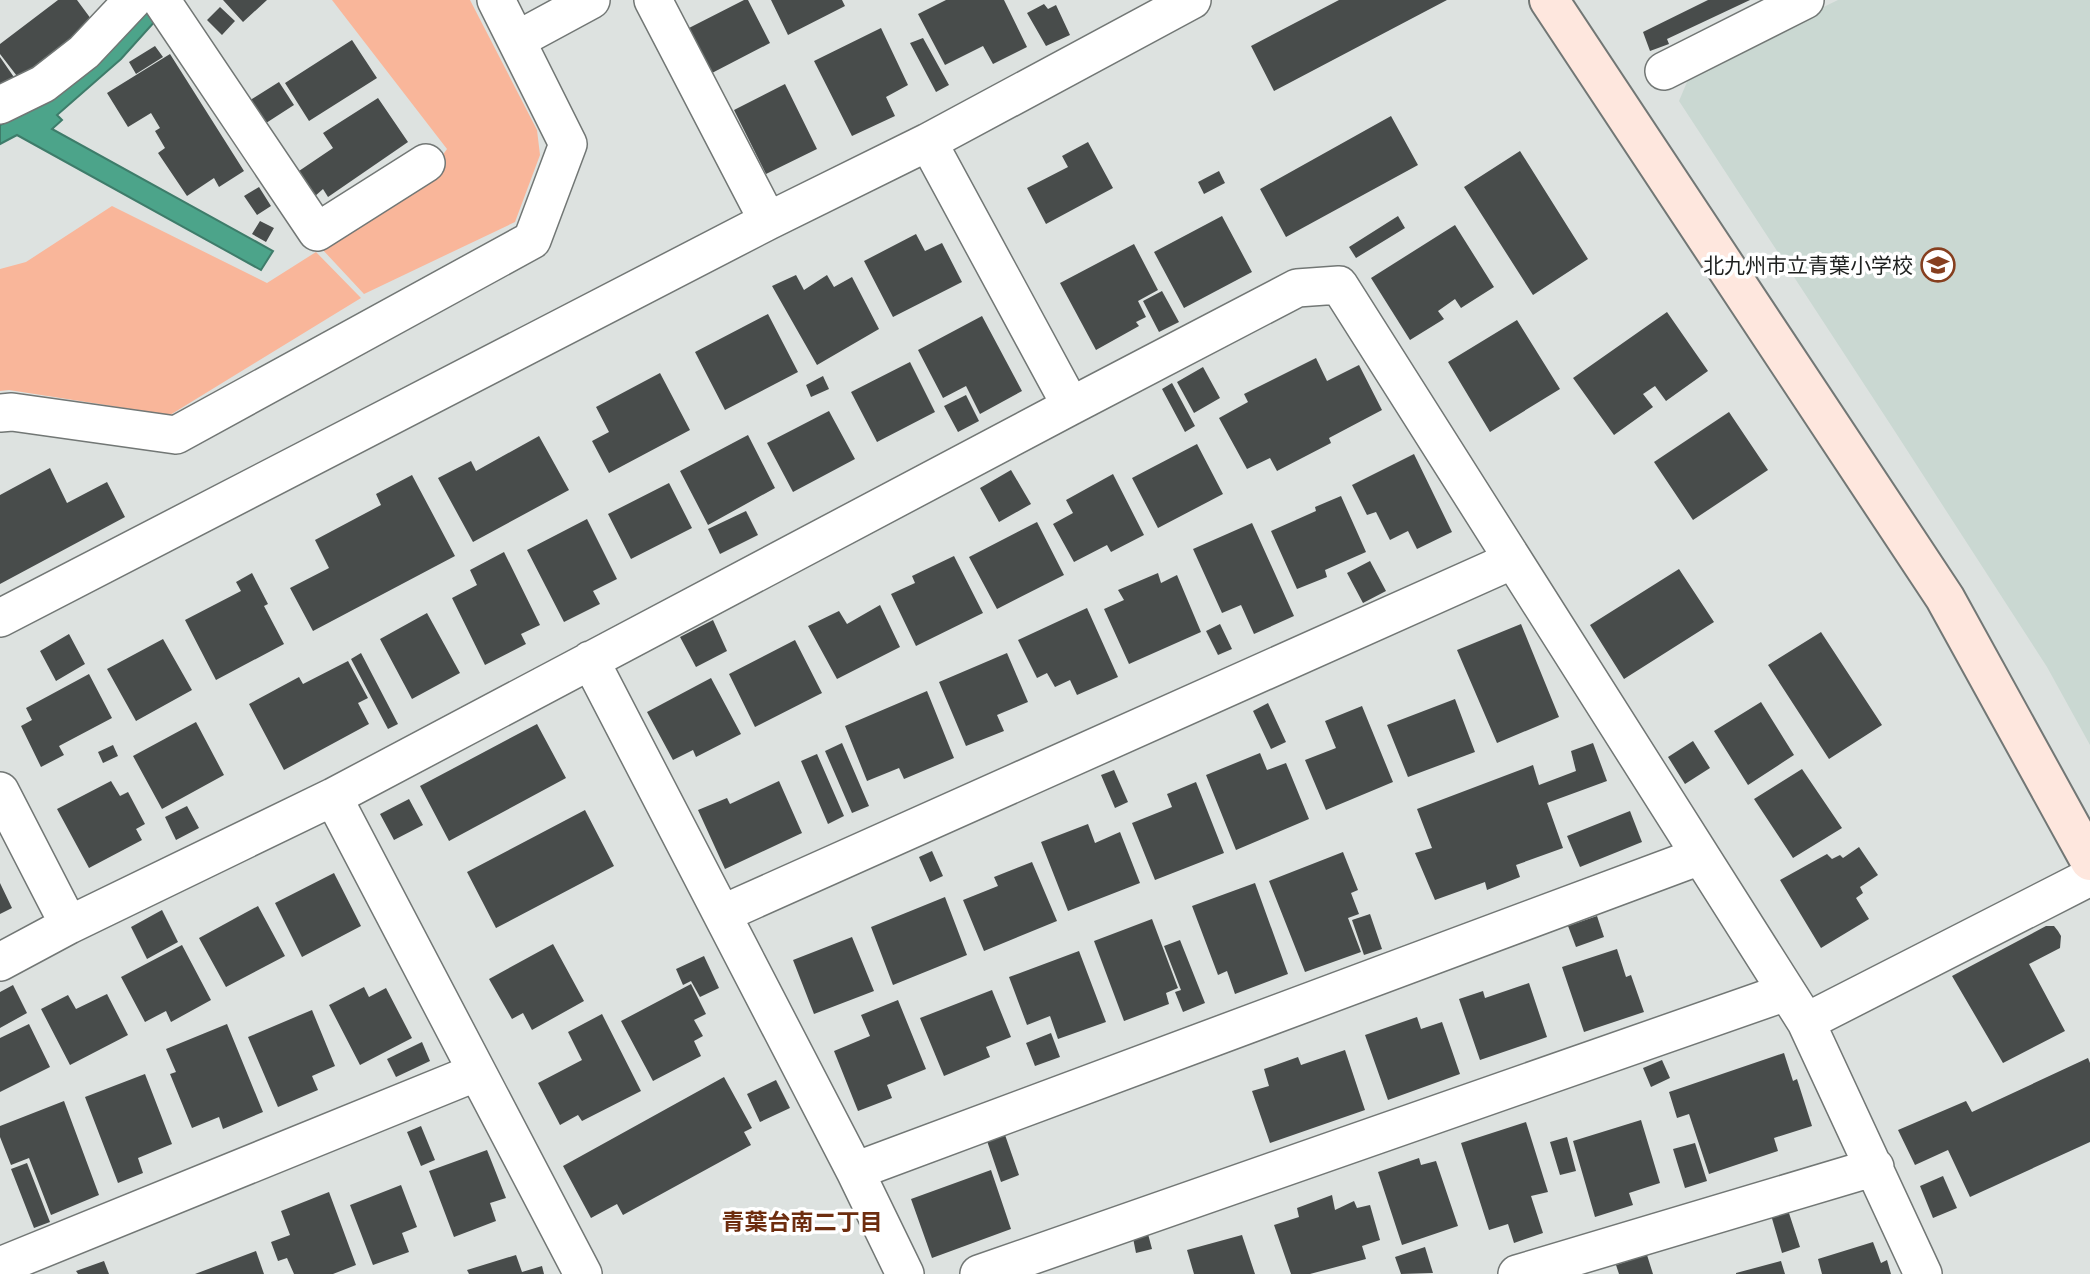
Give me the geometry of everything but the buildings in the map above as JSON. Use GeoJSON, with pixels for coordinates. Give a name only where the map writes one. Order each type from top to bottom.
{"type":"FeatureCollection","features":[{"type":"Feature","properties":{"kind":"street"},"geometry":{"type":"LineString","coordinates":[[0,106],[43,84],[84,52],[133,0]]}},
{"type":"Feature","properties":{"kind":"street"},"geometry":{"type":"LineString","coordinates":[[161,0],[317,232],[426,163]]}},
{"type":"Feature","properties":{"kind":"street"},"geometry":{"type":"LineString","coordinates":[[0,413],[12,412],[176,435],[532,240],[568,144],[496,0]]}},
{"type":"Feature","properties":{"kind":"street"},"geometry":{"type":"LineString","coordinates":[[517,40],[591,0]]}},
{"type":"Feature","properties":{"kind":"street"},"geometry":{"type":"LineString","coordinates":[[653,0],[768,221]]}},
{"type":"Feature","properties":{"kind":"street"},"geometry":{"type":"LineString","coordinates":[[1549,0],[1945,598],[2090,861]]}},
{"type":"Feature","properties":{"kind":"street"},"geometry":{"type":"LineString","coordinates":[[1664,71],[1805,0]]}},
{"type":"Feature","properties":{"kind":"street"},"geometry":{"type":"LineString","coordinates":[[0,618],[768,221],[928,142],[1184,2]]}},
{"type":"Feature","properties":{"kind":"street"},"geometry":{"type":"LineString","coordinates":[[928,142],[1071,406]]}},
{"type":"Feature","properties":{"kind":"street"},"geometry":{"type":"LineString","coordinates":[[0,962],[69,925],[333,797],[1297,288],[1339,285],[1805,1022],[1923,1274]]}},
{"type":"Feature","properties":{"kind":"street"},"geometry":{"type":"LineString","coordinates":[[722,914],[1513,561]]}},
{"type":"Feature","properties":{"kind":"street"},"geometry":{"type":"LineString","coordinates":[[590,660],[855,1171],[905,1274]]}},
{"type":"Feature","properties":{"kind":"street"},"geometry":{"type":"LineString","coordinates":[[0,791],[69,925]]}},
{"type":"Feature","properties":{"kind":"street"},"geometry":{"type":"LineString","coordinates":[[333,797],[583,1274]]}},
{"type":"Feature","properties":{"kind":"street"},"geometry":{"type":"LineString","coordinates":[[855,1171],[1700,856]]}},
{"type":"Feature","properties":{"kind":"street"},"geometry":{"type":"LineString","coordinates":[[1805,1022],[2090,877]]}},
{"type":"Feature","properties":{"kind":"street"},"geometry":{"type":"LineString","coordinates":[[978,1274],[1786,992]]}},
{"type":"Feature","properties":{"kind":"street"},"geometry":{"type":"LineString","coordinates":[[0,1266],[477,1072]]}},
{"type":"Feature","properties":{"kind":"street"},"geometry":{"type":"LineString","coordinates":[[1517,1274],[1875,1167]]}},
{"type":"Feature","properties":{"kind":"shaded area"},"geometry":{"type":"Polygon","coordinates":[[[174,0],[121,59],[57,115],[62,120],[52,129],[273,251],[261,270],[17,135],[0,144],[0,125],[21,115],[68,84],[134,15],[174,0]]]}},
{"type":"Feature","properties":{"kind":"shaded area"},"geometry":{"type":"Polygon","coordinates":[[[332,0],[470,0],[537,130],[540,155],[515,222],[364,294],[322,249],[432,170],[447,149],[332,0]]]}},
{"type":"Feature","properties":{"kind":"shaded area","name":"北九州市立青葉小学校"},"geometry":{"type":"Polygon","coordinates":[[[1838,0],[2090,0],[2090,745],[2047,667],[1679,101],[1692,70],[1838,0]]]}},
{"type":"Feature","properties":{"kind":"shaded area"},"geometry":{"type":"Polygon","coordinates":[[[112,206],[267,283],[316,252],[361,298],[170,415],[9,390],[0,391],[0,269],[26,262],[112,206]]]}},
{"type":"Feature","properties":{"kind":"place","name":"北九州市立青葉小学校"},"geometry":{"type":"Point","coordinates":[1938,265]}},
{"type":"Feature","properties":{"kind":"district","name":"青葉台南二丁目"},"geometry":{"type":"Point","coordinates":[802,1221]}}]}
